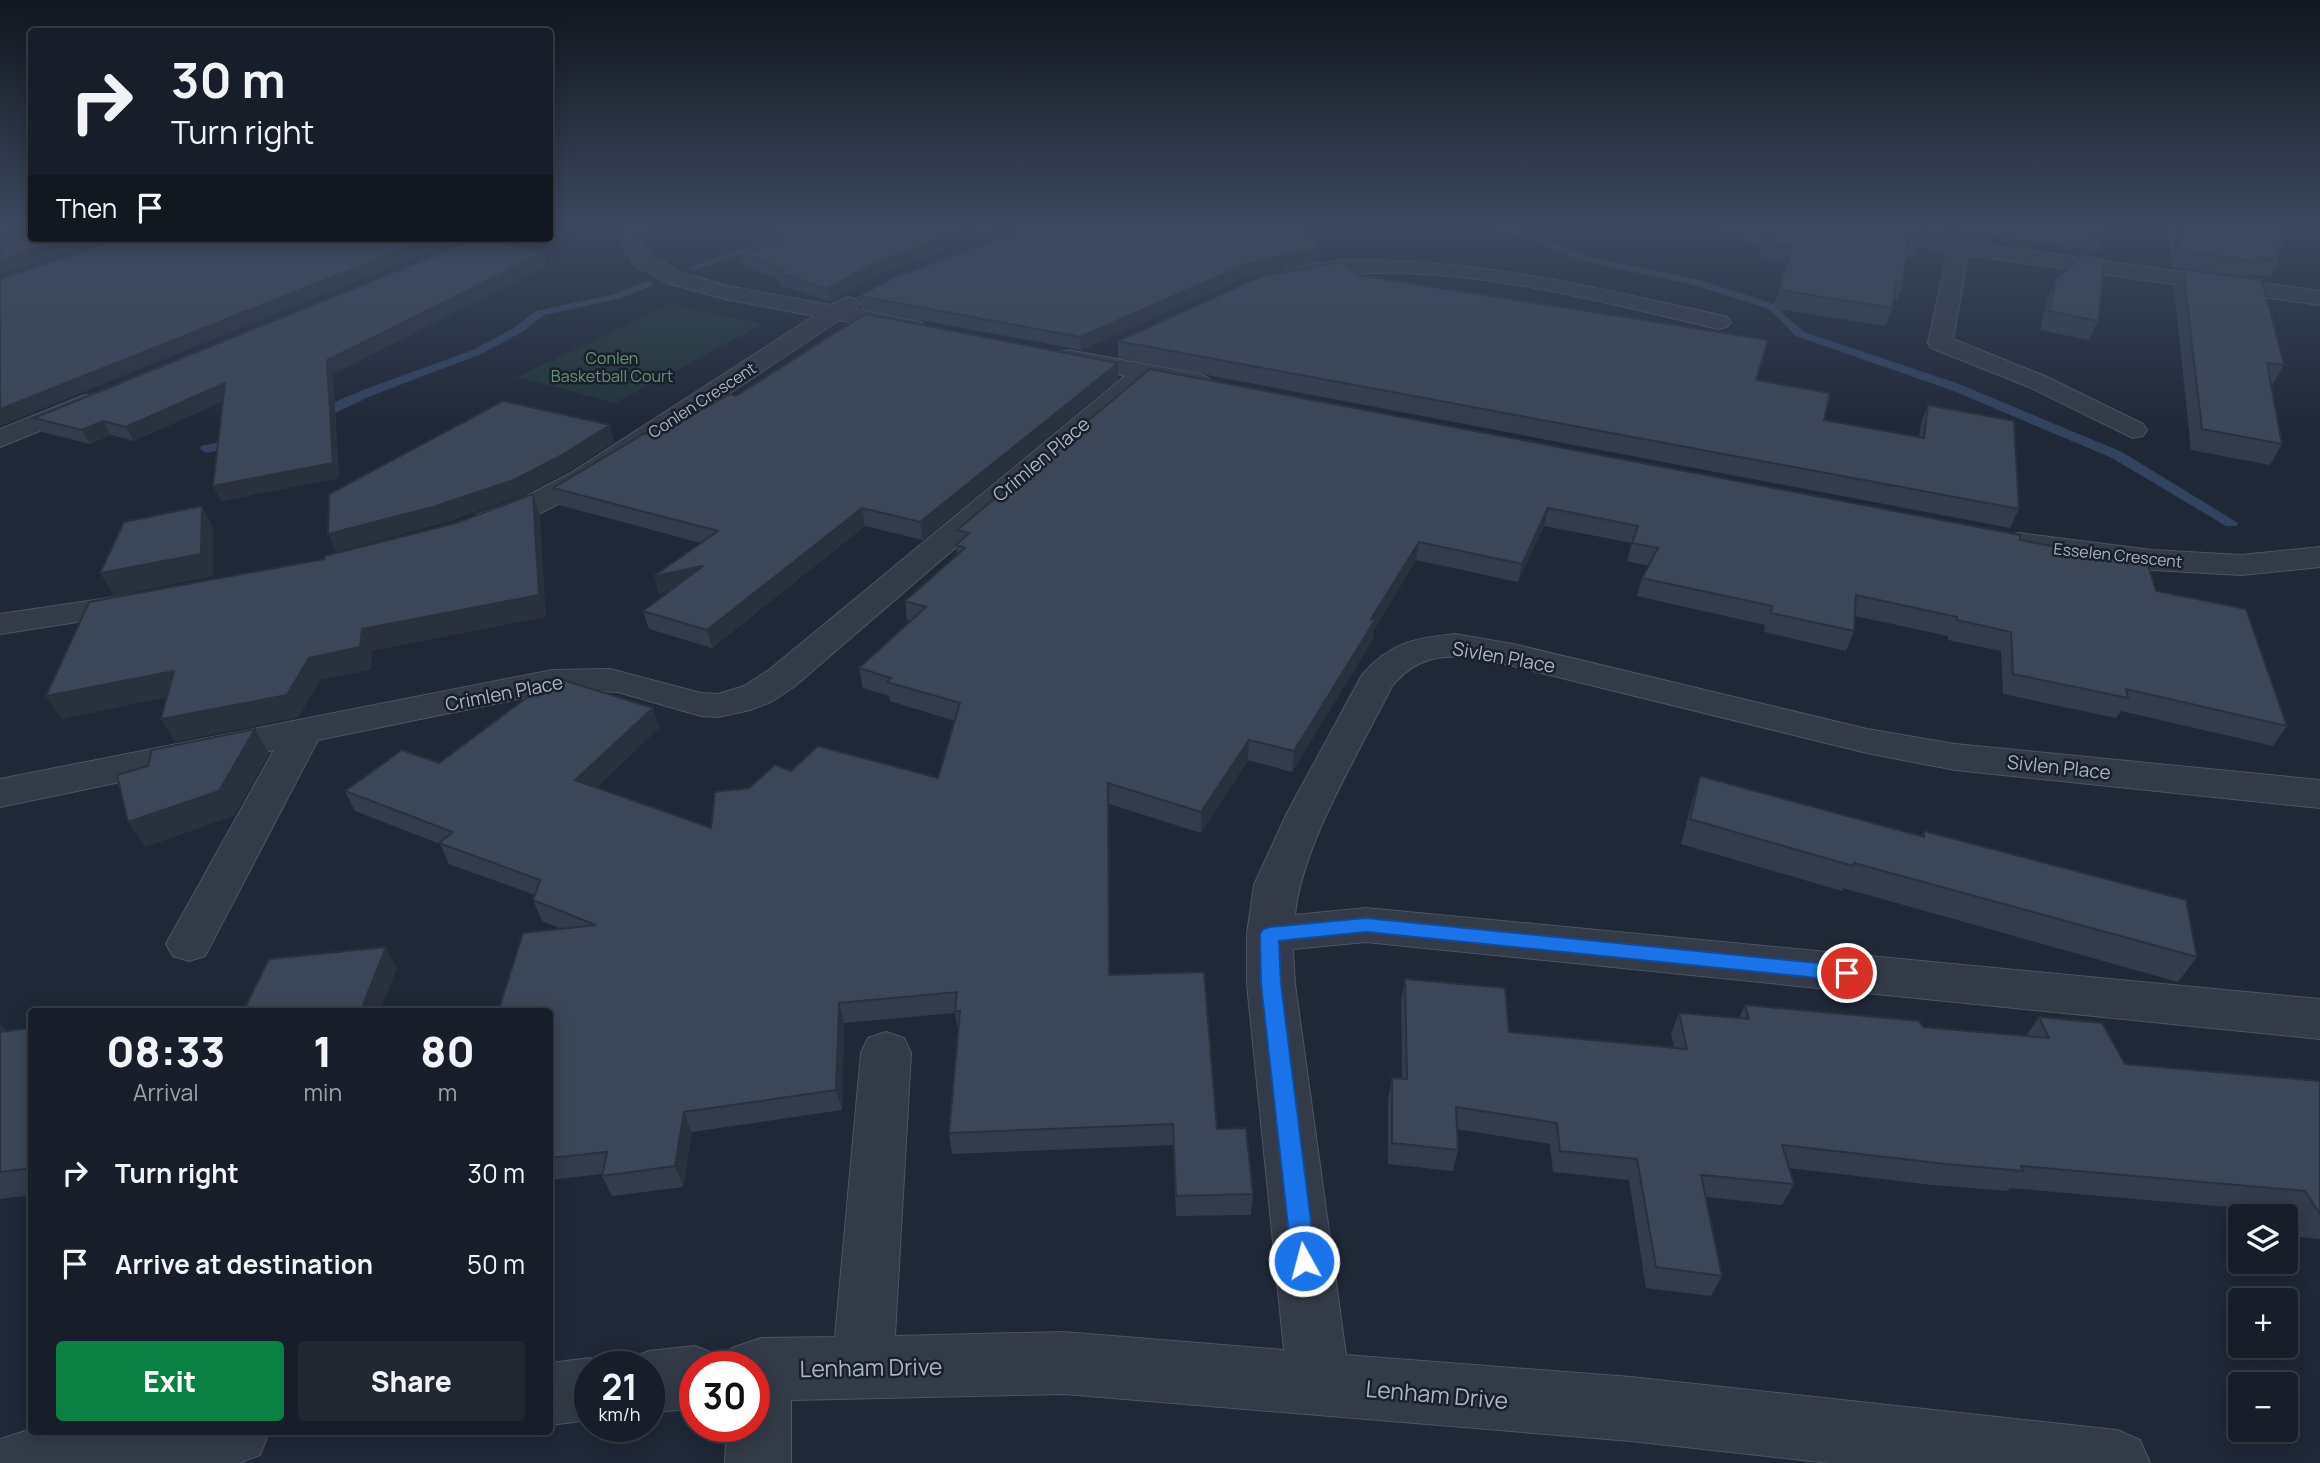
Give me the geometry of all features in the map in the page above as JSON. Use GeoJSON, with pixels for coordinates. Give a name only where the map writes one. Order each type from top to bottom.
{"type":"FeatureCollection","features":[{"type":"Feature","properties":{"kind":"street"},"geometry":{"type":"LineString","coordinates":[[732,293],[941,332]]}},
{"type":"Feature","properties":{"kind":"street"},"geometry":{"type":"LineString","coordinates":[[1588,293],[1719,322]]}},
{"type":"Feature","properties":{"kind":"street"},"geometry":{"type":"LineString","coordinates":[[1950,293],[1940,343],[2038,383],[2133,430]]}},
{"type":"Feature","properties":{"kind":"street"},"geometry":{"type":"LineString","coordinates":[[2287,293],[2320,298]]}},
{"type":"Feature","properties":{"kind":"street","name":"Conlen Crescent"},"geometry":{"type":"LineString","coordinates":[[464,530],[533,505],[579,480],[769,357],[834,311],[866,294]]}},
{"type":"Feature","properties":{"kind":"street"},"geometry":{"type":"LineString","coordinates":[[1087,360],[1125,343]]}},
{"type":"Feature","properties":{"kind":"street"},"geometry":{"type":"LineString","coordinates":[[1047,353],[1221,387]]}},
{"type":"Feature","properties":{"kind":"street","name":"Crimlen Place"},"geometry":{"type":"LineString","coordinates":[[0,793],[552,681],[617,680],[696,704],[727,706],[757,696],[1145,372]]}},
{"type":"Feature","properties":{"kind":"street"},"geometry":{"type":"LineString","coordinates":[[0,439],[109,394]]}},
{"type":"Feature","properties":{"kind":"street","name":"Esselen Crescent"},"geometry":{"type":"LineString","coordinates":[[2000,538],[2041,547],[2152,560],[2228,564],[2320,557]]}},
{"type":"Feature","properties":{"kind":"street"},"geometry":{"type":"LineString","coordinates":[[0,624],[98,612],[166,598]]}},
{"type":"Feature","properties":{"kind":"street","name":"Sivlen Place"},"geometry":{"type":"LineString","coordinates":[[1319,1385],[1271,984],[1270,934],[1276,885],[1308,813],[1374,682],[1391,664],[1423,648],[1455,645],[1513,655],[1867,741],[1955,757],[2320,794]]}},
{"type":"Feature","properties":{"kind":"street"},"geometry":{"type":"LineString","coordinates":[[190,944],[303,733]]}},
{"type":"Feature","properties":{"kind":"street"},"geometry":{"type":"LineString","coordinates":[[1270,934],[1366,925],[2320,1019]]}},
{"type":"Feature","properties":{"kind":"street"},"geometry":{"type":"LineString","coordinates":[[863,1367],[886,1053]]}},
{"type":"Feature","properties":{"kind":"street","name":"Lenham Drive"},"geometry":{"type":"LineString","coordinates":[[770,1370],[1064,1363],[1631,1409],[2117,1463]]}},
{"type":"Feature","properties":{"kind":"street"},"geometry":{"type":"LineString","coordinates":[[553,1394],[574,1391]]}},
{"type":"Feature","properties":{"kind":"street"},"geometry":{"type":"LineString","coordinates":[[21,1463],[216,1435]]}},
{"type":"Feature","properties":{"kind":"street"},"geometry":{"type":"LineString","coordinates":[[758,1442],[758,1463]]}},
{"type":"Feature","properties":{"kind":"green space","name":"Conlen Basketball Court"},"geometry":{"type":"Polygon","coordinates":[[[671,304],[763,324],[615,403],[517,377],[671,304]]]}},
{"type":"Feature","properties":{"kind":"building"},"geometry":{"type":"Polygon","coordinates":[[[0,293],[291,293],[0,409],[0,293]]]}},
{"type":"Feature","properties":{"kind":"building"},"geometry":{"type":"Polygon","coordinates":[[[342,293],[462,293],[327,360],[333,463],[213,486],[225,383],[126,427],[103,421],[82,430],[34,418],[342,293]]]}},
{"type":"Feature","properties":{"kind":"building"},"geometry":{"type":"Polygon","coordinates":[[[864,293],[1180,293],[1080,337],[859,296],[864,293]]]}},
{"type":"Feature","properties":{"kind":"building"},"geometry":{"type":"Polygon","coordinates":[[[1224,293],[1473,293],[1768,340],[1756,380],[1830,393],[1824,420],[1924,438],[1928,405],[2014,421],[2019,509],[1118,341],[1224,293]]]}},
{"type":"Feature","properties":{"kind":"building"},"geometry":{"type":"Polygon","coordinates":[[[1800,293],[1895,293],[1892,308],[1800,293]]]}},
{"type":"Feature","properties":{"kind":"building"},"geometry":{"type":"Polygon","coordinates":[[[2053,293],[2101,293],[2098,321],[2049,311],[2053,293]]]}},
{"type":"Feature","properties":{"kind":"building"},"geometry":{"type":"Polygon","coordinates":[[[2186,293],[2265,293],[2284,365],[2267,363],[2282,444],[2202,429],[2186,293]]]}},
{"type":"Feature","properties":{"kind":"building"},"geometry":{"type":"Polygon","coordinates":[[[865,314],[1118,363],[920,522],[862,508],[707,630],[643,611],[703,566],[654,576],[718,531],[553,488],[645,433],[655,436],[730,394],[736,396],[865,314]]]}},
{"type":"Feature","properties":{"kind":"building"},"geometry":{"type":"Polygon","coordinates":[[[1150,369],[2020,535],[2020,540],[2148,565],[2156,591],[2246,609],[2287,726],[2126,689],[2128,698],[2013,674],[2011,632],[1957,620],[1957,617],[1856,595],[1854,631],[1771,613],[1772,606],[1642,578],[1658,548],[1632,543],[1638,526],[1548,508],[1522,564],[1419,542],[1371,619],[1375,620],[1294,751],[1249,740],[1201,812],[1108,783],[1109,975],[1204,972],[1217,1129],[1246,1128],[1253,1194],[1176,1196],[1173,1124],[949,1133],[960,1011],[955,1011],[957,992],[839,1003],[836,1090],[684,1112],[675,1166],[602,1176],[607,1152],[553,1158],[553,1008],[499,1008],[523,933],[596,925],[533,900],[540,880],[439,843],[453,832],[345,791],[402,750],[439,763],[554,677],[653,708],[575,780],[711,828],[715,792],[749,788],[775,765],[791,771],[818,746],[938,778],[960,703],[887,682],[891,678],[859,668],[926,607],[905,601],[965,548],[956,545],[969,533],[957,530],[1150,369]]]}},
{"type":"Feature","properties":{"kind":"building"},"geometry":{"type":"Polygon","coordinates":[[[503,401],[610,425],[562,455],[514,480],[433,507],[328,534],[329,494],[503,401]]]}},
{"type":"Feature","properties":{"kind":"building"},"geometry":{"type":"Polygon","coordinates":[[[533,494],[539,595],[362,629],[360,647],[309,658],[287,695],[161,719],[174,671],[46,696],[89,602],[325,559],[325,556],[456,523],[533,494]]]}},
{"type":"Feature","properties":{"kind":"building"},"geometry":{"type":"Polygon","coordinates":[[[202,506],[201,554],[100,573],[124,522],[202,506]]]}},
{"type":"Feature","properties":{"kind":"building"},"geometry":{"type":"Polygon","coordinates":[[[255,729],[219,791],[128,822],[117,775],[148,766],[152,750],[255,729]]]}},
{"type":"Feature","properties":{"kind":"building"},"geometry":{"type":"Polygon","coordinates":[[[1700,776],[1924,837],[1924,831],[2186,900],[2197,957],[1854,863],[1853,866],[1690,819],[1700,776]]]}},
{"type":"Feature","properties":{"kind":"building"},"geometry":{"type":"Polygon","coordinates":[[[386,947],[362,1008],[245,1008],[269,959],[386,947]]]}},
{"type":"Feature","properties":{"kind":"building"},"geometry":{"type":"Polygon","coordinates":[[[1405,979],[1505,988],[1509,1032],[1687,1049],[1679,1013],[1749,1019],[1745,1005],[1919,1021],[1923,1027],[2049,1038],[2039,1017],[2102,1023],[2125,1064],[2320,1081],[2320,1214],[2305,1191],[2021,1166],[2023,1171],[1782,1145],[1794,1184],[1701,1175],[1722,1276],[1656,1267],[1637,1159],[1560,1151],[1557,1123],[1456,1107],[1458,1150],[1392,1143],[1392,1078],[1407,1079],[1405,979]]]}},
{"type":"Feature","properties":{"kind":"building"},"geometry":{"type":"Polygon","coordinates":[[[28,1028],[28,1168],[0,1172],[0,1032],[28,1028]]]}},
{"type":"Feature","properties":{"kind":"waterway"},"geometry":{"type":"LineString","coordinates":[[316,417],[367,393],[477,352],[518,330],[540,313],[624,293]]}},
{"type":"Feature","properties":{"kind":"waterway"},"geometry":{"type":"LineString","coordinates":[[1731,293],[1773,307],[1779,316],[1800,334],[1955,387],[2117,455],[2231,523]]}},
{"type":"Feature","properties":{"kind":"waterway"},"geometry":{"type":"LineString","coordinates":[[206,449],[241,442]]}},
{"type":"Feature","properties":{"kind":"route"},"geometry":{"type":"LineString","coordinates":[[1304,1261],[1271,984],[1270,934],[1366,925],[1847,973]]}}]}
